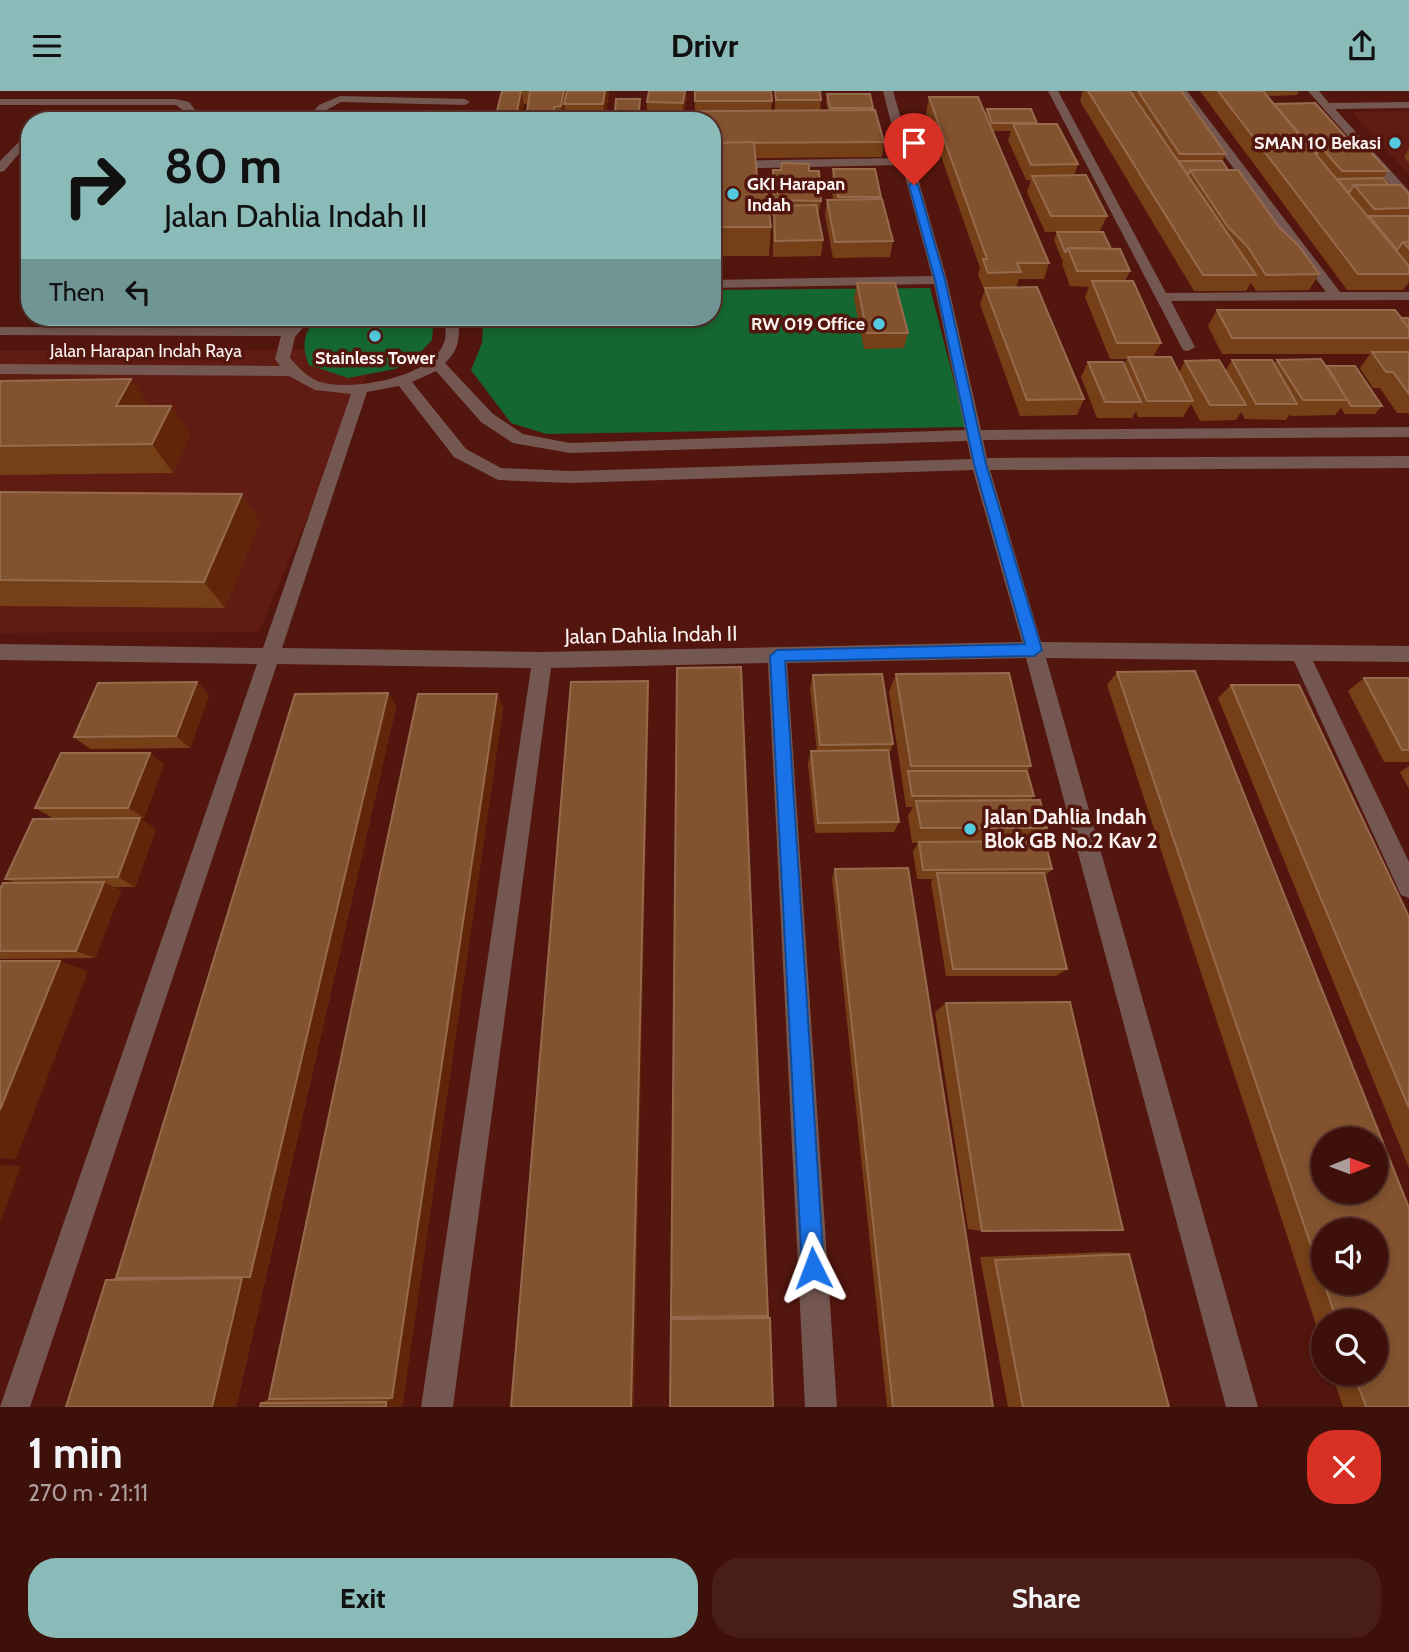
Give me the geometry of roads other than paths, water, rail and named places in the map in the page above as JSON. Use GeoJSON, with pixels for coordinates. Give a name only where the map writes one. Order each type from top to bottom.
{"type":"FeatureCollection","features":[{"type":"Feature","properties":{"kind":"street"},"geometry":{"type":"LineString","coordinates":[[51,111],[68,91]]}},
{"type":"Feature","properties":{"kind":"street"},"geometry":{"type":"LineString","coordinates":[[888,91],[940,280],[980,464],[1034,650],[1242,1407]]}},
{"type":"Feature","properties":{"kind":"street"},"geometry":{"type":"LineString","coordinates":[[1053,91],[1188,347]]}},
{"type":"Feature","properties":{"kind":"street"},"geometry":{"type":"LineString","coordinates":[[1181,91],[1337,297]]}},
{"type":"Feature","properties":{"kind":"street"},"geometry":{"type":"LineString","coordinates":[[1312,91],[1409,198]]}},
{"type":"Feature","properties":{"kind":"street"},"geometry":{"type":"LineString","coordinates":[[315,112],[324,105],[340,99],[465,101]]}},
{"type":"Feature","properties":{"kind":"street"},"geometry":{"type":"LineString","coordinates":[[0,102],[176,102],[185,104],[189,112]]}},
{"type":"Feature","properties":{"kind":"street"},"geometry":{"type":"LineString","coordinates":[[1325,106],[1409,105]]}},
{"type":"Feature","properties":{"kind":"street"},"geometry":{"type":"LineString","coordinates":[[0,167],[21,144]]}},
{"type":"Feature","properties":{"kind":"street"},"geometry":{"type":"LineString","coordinates":[[721,165],[907,161]]}},
{"type":"Feature","properties":{"kind":"street"},"geometry":{"type":"LineString","coordinates":[[721,283],[940,280]]}},
{"type":"Feature","properties":{"kind":"street"},"geometry":{"type":"LineString","coordinates":[[1162,297],[1409,296]]}},
{"type":"Feature","properties":{"kind":"street"},"geometry":{"type":"LineString","coordinates":[[297,326],[288,336],[282,359],[292,371],[320,386],[360,390],[403,381],[436,362],[447,350],[453,338],[454,326]]}},
{"type":"Feature","properties":{"kind":"street","name":"Jalan Harapan Indah Raya"},"geometry":{"type":"LineString","coordinates":[[0,331],[292,332]]}},
{"type":"Feature","properties":{"kind":"street"},"geometry":{"type":"LineString","coordinates":[[436,362],[487,418],[519,439],[570,448],[974,435],[1409,432]]}},
{"type":"Feature","properties":{"kind":"street","name":"Jalan Harapan Indah Raya"},"geometry":{"type":"LineString","coordinates":[[0,369],[292,371]]}},
{"type":"Feature","properties":{"kind":"street"},"geometry":{"type":"LineString","coordinates":[[403,381],[460,453],[498,474],[571,477],[980,464],[1409,461]]}},
{"type":"Feature","properties":{"kind":"street"},"geometry":{"type":"LineString","coordinates":[[14,1407],[360,390]]}},
{"type":"Feature","properties":{"kind":"street","name":"Jalan Dahlia Indah II"},"geometry":{"type":"LineString","coordinates":[[0,652],[542,660],[1034,650],[1409,654]]}},
{"type":"Feature","properties":{"kind":"street"},"geometry":{"type":"LineString","coordinates":[[1300,653],[1409,887]]}},
{"type":"Feature","properties":{"kind":"street"},"geometry":{"type":"LineString","coordinates":[[777,656],[821,1407]]}},
{"type":"Feature","properties":{"kind":"street"},"geometry":{"type":"LineString","coordinates":[[437,1407],[542,660]]}},
{"type":"Feature","properties":{"kind":"place","name":"SMAN 10 Bekasi"},"geometry":{"type":"Point","coordinates":[1395,143]}},
{"type":"Feature","properties":{"kind":"place","name":"GKI Harapan Indah"},"geometry":{"type":"Point","coordinates":[733,194]}},
{"type":"Feature","properties":{"kind":"place","name":"RW 019 Office"},"geometry":{"type":"Point","coordinates":[879,324]}},
{"type":"Feature","properties":{"kind":"place","name":"Stainless Tower"},"geometry":{"type":"Point","coordinates":[375,336]}},
{"type":"Feature","properties":{"kind":"place","name":"Jalan Dahlia Indah Blok GB No.2 Kav 2"},"geometry":{"type":"Point","coordinates":[970,829]}}]}
